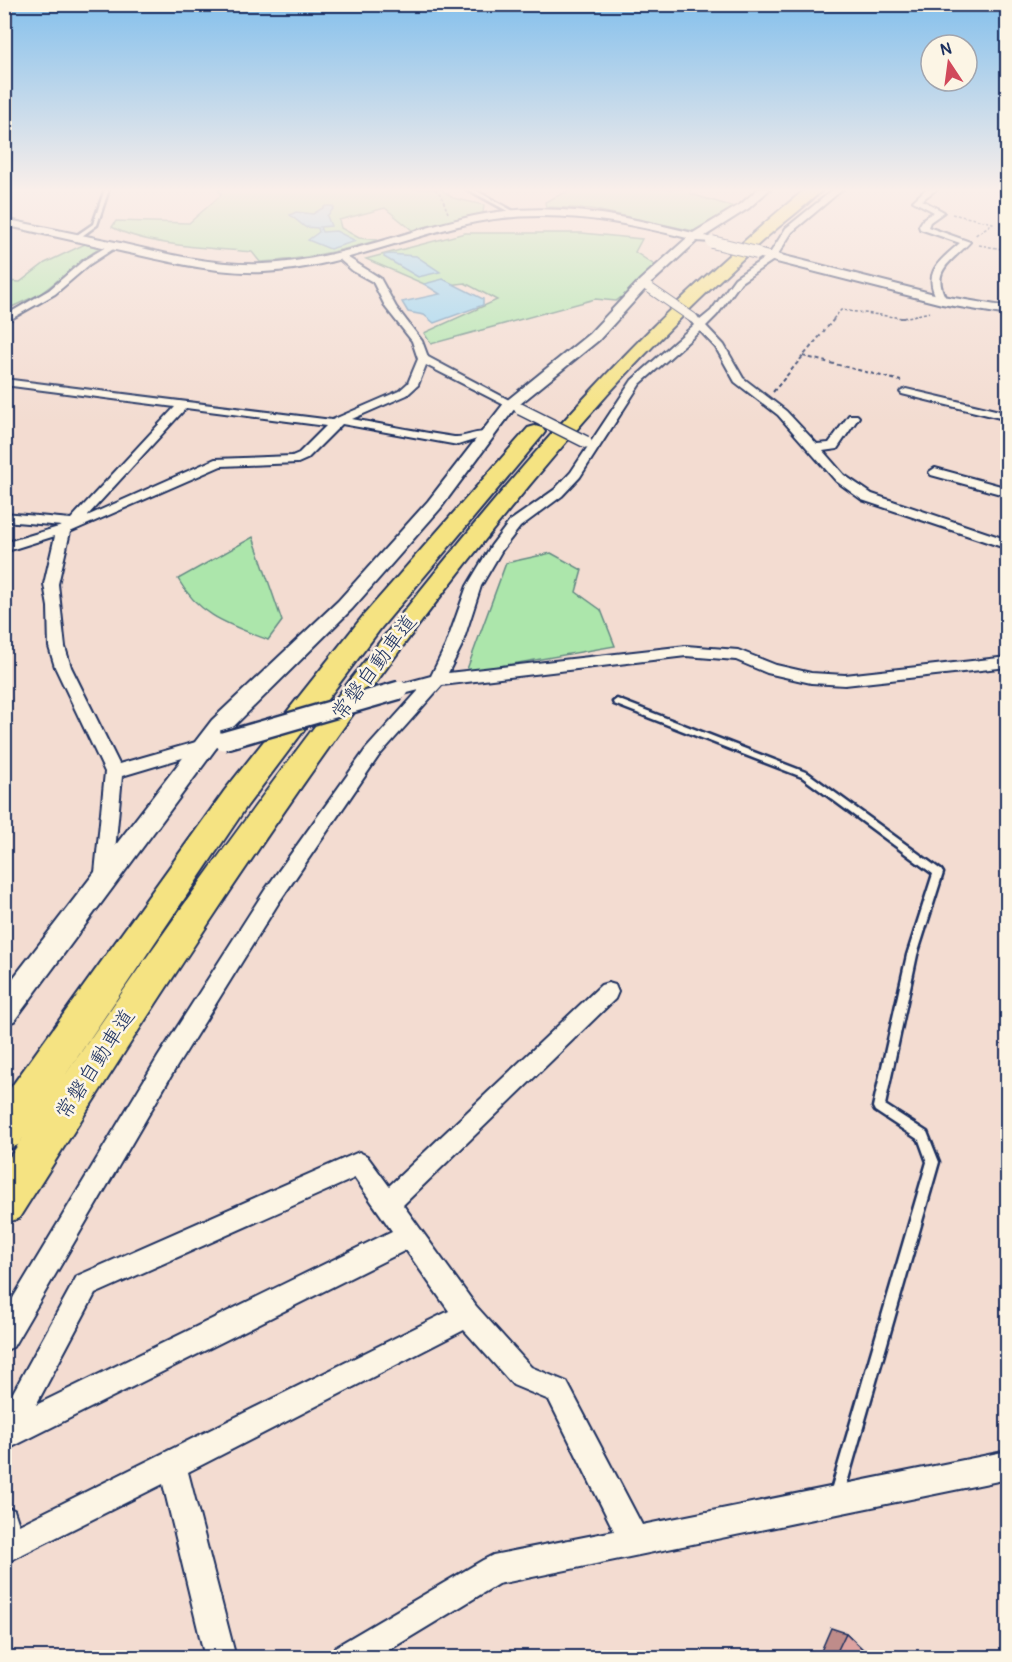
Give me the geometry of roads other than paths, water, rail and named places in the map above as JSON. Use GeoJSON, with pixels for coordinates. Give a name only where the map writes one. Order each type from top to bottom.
{"type":"FeatureCollection","features":[{"type":"Feature","properties":{"kind":"highway","name":"常磐自動車道"},"geometry":{"type":"LineString","coordinates":[[4,1131],[236,798],[372,622],[510,460],[613,349],[672,292],[702,267]]}},
{"type":"Feature","properties":{"kind":"highway","name":"常磐自動車道"},"geometry":{"type":"LineString","coordinates":[[4,1203],[101,1054],[265,815],[400,631],[528,473],[631,357],[724,267]]}},
{"type":"Feature","properties":{"kind":"street"},"geometry":{"type":"LineString","coordinates":[[4,320],[52,292],[81,267]]}},
{"type":"Feature","properties":{"kind":"street"},"geometry":{"type":"LineString","coordinates":[[223,267],[265,267]]}},
{"type":"Feature","properties":{"kind":"street"},"geometry":{"type":"LineString","coordinates":[[4,548],[70,528],[219,462],[294,460],[303,456],[338,422],[403,393],[413,385],[423,358],[417,341],[392,308],[377,280],[357,267]]}},
{"type":"Feature","properties":{"kind":"street"},"geometry":{"type":"LineString","coordinates":[[4,1012],[220,726],[345,605],[434,505],[486,436],[594,337],[645,286],[669,267]]}},
{"type":"Feature","properties":{"kind":"street"},"geometry":{"type":"LineString","coordinates":[[4,1338],[166,1064],[272,896],[372,753],[437,680],[454,645],[474,586],[496,549],[515,524],[558,493],[576,474],[591,444],[636,382],[697,321],[714,312],[738,280],[753,267]]}},
{"type":"Feature","properties":{"kind":"street"},"geometry":{"type":"LineString","coordinates":[[811,267],[947,301],[1008,311]]}},
{"type":"Feature","properties":{"kind":"street"},"geometry":{"type":"LineString","coordinates":[[941,267],[934,279],[934,286],[947,301]]}},
{"type":"Feature","properties":{"kind":"street"},"geometry":{"type":"LineString","coordinates":[[645,286],[697,321],[720,346],[739,380],[764,402],[782,413],[840,478],[867,497],[1008,545]]}},
{"type":"Feature","properties":{"kind":"street"},"geometry":{"type":"LineString","coordinates":[[423,358],[591,444]]}},
{"type":"Feature","properties":{"kind":"street"},"geometry":{"type":"LineString","coordinates":[[4,382],[338,422],[458,441],[476,435],[486,436]]}},
{"type":"Feature","properties":{"kind":"street"},"geometry":{"type":"LineString","coordinates":[[906,392],[1008,417]]}},
{"type":"Feature","properties":{"kind":"street"},"geometry":{"type":"LineString","coordinates":[[103,883],[114,772],[63,667],[57,647],[55,607],[51,584],[70,528],[183,405]]}},
{"type":"Feature","properties":{"kind":"street"},"geometry":{"type":"LineString","coordinates":[[814,448],[833,446],[854,417]]}},
{"type":"Feature","properties":{"kind":"street"},"geometry":{"type":"LineString","coordinates":[[935,472],[1008,492]]}},
{"type":"Feature","properties":{"kind":"street"},"geometry":{"type":"LineString","coordinates":[[4,517],[66,522],[70,528]]}},
{"type":"Feature","properties":{"kind":"street"},"geometry":{"type":"LineString","coordinates":[[114,772],[437,680],[687,651],[738,655],[782,672],[811,678],[845,680],[1008,662]]}},
{"type":"Feature","properties":{"kind":"street"},"geometry":{"type":"LineString","coordinates":[[387,1204],[608,992]]}},
{"type":"Feature","properties":{"kind":"street"},"geometry":{"type":"LineString","coordinates":[[5,1436],[86,1285],[359,1164],[466,1315],[522,1376],[558,1391],[635,1541]]}},
{"type":"Feature","properties":{"kind":"street"},"geometry":{"type":"LineString","coordinates":[[5,1436],[410,1235]]}},
{"type":"Feature","properties":{"kind":"street"},"geometry":{"type":"LineString","coordinates":[[4,1520],[9,1546],[466,1315]]}},
{"type":"Feature","properties":{"kind":"street"},"geometry":{"type":"LineString","coordinates":[[172,1465],[221,1658]]}},
{"type":"Feature","properties":{"kind":"street"},"geometry":{"type":"LineString","coordinates":[[346,1658],[494,1570],[1008,1465]]}},
{"type":"Feature","properties":{"kind":"lane"},"geometry":{"type":"LineString","coordinates":[[618,702],[805,775],[938,873],[912,955],[879,1107],[923,1136],[933,1162],[835,1499]]}},
{"type":"Feature","properties":{"kind":"water"},"geometry":{"type":"Polygon","coordinates":[[[400,267],[432,267],[440,272],[418,277],[400,267]]]}},
{"type":"Feature","properties":{"kind":"water"},"geometry":{"type":"Polygon","coordinates":[[[443,279],[483,299],[483,305],[434,323],[424,315],[408,312],[402,302],[440,294],[424,284],[443,279]]]}}]}
